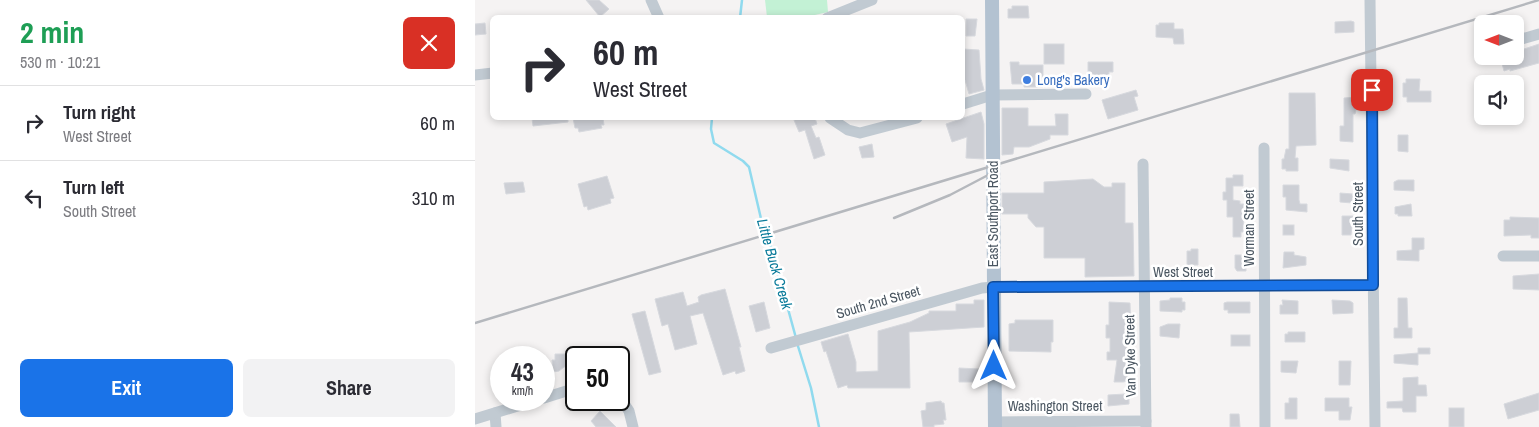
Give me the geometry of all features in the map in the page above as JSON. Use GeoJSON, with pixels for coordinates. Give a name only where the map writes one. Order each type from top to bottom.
{"type":"FeatureCollection","features":[{"type":"Feature","properties":{"kind":"main road","name":"East Southport Road"},"geometry":{"type":"LineString","coordinates":[[991,0],[995,424]]}},
{"type":"Feature","properties":{"kind":"street"},"geometry":{"type":"LineString","coordinates":[[651,0],[658,15]]}},
{"type":"Feature","properties":{"kind":"street"},"geometry":{"type":"LineString","coordinates":[[834,15],[872,0]]}},
{"type":"Feature","properties":{"kind":"street","name":"South Street"},"geometry":{"type":"LineString","coordinates":[[1370,0],[1375,427]]}},
{"type":"Feature","properties":{"kind":"street"},"geometry":{"type":"LineString","coordinates":[[1524,38],[1539,34]]}},
{"type":"Feature","properties":{"kind":"street"},"geometry":{"type":"LineString","coordinates":[[475,76],[490,74]]}},
{"type":"Feature","properties":{"kind":"street"},"geometry":{"type":"LineString","coordinates":[[965,103],[992,95],[1086,94]]}},
{"type":"Feature","properties":{"kind":"street"},"geometry":{"type":"LineString","coordinates":[[833,120],[853,132],[864,133],[910,120]]}},
{"type":"Feature","properties":{"kind":"street","name":"Worman Street"},"geometry":{"type":"LineString","coordinates":[[1264,148],[1265,427]]}},
{"type":"Feature","properties":{"kind":"street","name":"Van Dyke Street"},"geometry":{"type":"LineString","coordinates":[[1143,164],[1146,424]]}},
{"type":"Feature","properties":{"kind":"street"},"geometry":{"type":"LineString","coordinates":[[1503,256],[1539,256]]}},
{"type":"Feature","properties":{"kind":"street","name":"West Street"},"geometry":{"type":"LineString","coordinates":[[993,287],[1373,285]]}},
{"type":"Feature","properties":{"kind":"street","name":"South 2nd Street"},"geometry":{"type":"LineString","coordinates":[[771,348],[982,288],[993,287]]}},
{"type":"Feature","properties":{"kind":"street"},"geometry":{"type":"LineString","coordinates":[[475,419],[501,411]]}},
{"type":"Feature","properties":{"kind":"street"},"geometry":{"type":"LineString","coordinates":[[629,411],[633,427]]}},
{"type":"Feature","properties":{"kind":"street"},"geometry":{"type":"LineString","coordinates":[[495,413],[496,427]]}},
{"type":"Feature","properties":{"kind":"street","name":"Washington Street"},"geometry":{"type":"LineString","coordinates":[[995,424],[1146,424]]}},
{"type":"Feature","properties":{"kind":"green space"},"geometry":{"type":"Polygon","coordinates":[[[765,0],[827,0],[828,12],[815,15],[767,15],[765,0]]]}},
{"type":"Feature","properties":{"kind":"building"},"geometry":{"type":"Polygon","coordinates":[[[586,0],[599,0],[609,9],[602,15],[598,15],[586,0]]]}},
{"type":"Feature","properties":{"kind":"building"},"geometry":{"type":"Polygon","coordinates":[[[1012,6],[1028,6],[1029,18],[1008,18],[1008,9],[1012,9],[1012,6]]]}},
{"type":"Feature","properties":{"kind":"building"},"geometry":{"type":"Polygon","coordinates":[[[966,19],[977,19],[975,36],[966,36],[966,19]]]}},
{"type":"Feature","properties":{"kind":"building"},"geometry":{"type":"Polygon","coordinates":[[[1335,22],[1354,22],[1354,32],[1335,33],[1335,22]]]}},
{"type":"Feature","properties":{"kind":"building"},"geometry":{"type":"Polygon","coordinates":[[[485,23],[486,34],[475,35],[475,24],[485,23]]]}},
{"type":"Feature","properties":{"kind":"building"},"geometry":{"type":"Polygon","coordinates":[[[1159,23],[1174,23],[1174,29],[1183,29],[1184,44],[1174,44],[1173,38],[1156,37],[1156,25],[1159,25],[1159,23]]]}},
{"type":"Feature","properties":{"kind":"building"},"geometry":{"type":"Polygon","coordinates":[[[1044,44],[1064,44],[1064,64],[1044,64],[1044,44]]]}},
{"type":"Feature","properties":{"kind":"building"},"geometry":{"type":"Polygon","coordinates":[[[1539,44],[1539,63],[1504,71],[1502,65],[1524,65],[1524,49],[1539,44]]]}},
{"type":"Feature","properties":{"kind":"building"},"geometry":{"type":"Polygon","coordinates":[[[965,49],[979,50],[981,79],[984,90],[969,94],[965,80],[965,49]]]}},
{"type":"Feature","properties":{"kind":"building","name":"Long's Bakery"},"geometry":{"type":"Polygon","coordinates":[[[1010,62],[1019,62],[1019,65],[1043,65],[1043,87],[1024,87],[1024,84],[1012,84],[1010,62]]]}},
{"type":"Feature","properties":{"kind":"building"},"geometry":{"type":"Polygon","coordinates":[[[1088,62],[1113,62],[1113,72],[1109,72],[1109,86],[1088,86],[1088,62]]]}},
{"type":"Feature","properties":{"kind":"building"},"geometry":{"type":"Polygon","coordinates":[[[1406,79],[1420,79],[1419,91],[1431,91],[1431,102],[1407,102],[1407,97],[1403,97],[1403,83],[1406,83],[1406,79]]]}},
{"type":"Feature","properties":{"kind":"building"},"geometry":{"type":"Polygon","coordinates":[[[1136,90],[1138,96],[1134,97],[1138,110],[1108,119],[1102,100],[1136,90]]]}},
{"type":"Feature","properties":{"kind":"building"},"geometry":{"type":"Polygon","coordinates":[[[1289,93],[1315,93],[1316,145],[1296,146],[1295,158],[1298,158],[1298,171],[1282,169],[1282,159],[1284,159],[1286,149],[1289,149],[1289,93]]]}},
{"type":"Feature","properties":{"kind":"building"},"geometry":{"type":"Polygon","coordinates":[[[1356,97],[1356,110],[1355,114],[1353,114],[1353,142],[1340,141],[1340,126],[1344,126],[1344,98],[1356,97]]]}},
{"type":"Feature","properties":{"kind":"building"},"geometry":{"type":"Polygon","coordinates":[[[1002,108],[1028,108],[1028,126],[1056,126],[1055,114],[1068,114],[1068,135],[1050,135],[1050,139],[1029,147],[1014,147],[1013,154],[1002,155],[1002,108]]]}},
{"type":"Feature","properties":{"kind":"building"},"geometry":{"type":"Polygon","coordinates":[[[981,112],[984,124],[984,159],[966,158],[967,137],[952,142],[946,124],[958,120],[965,120],[965,117],[981,112]]]}},
{"type":"Feature","properties":{"kind":"building"},"geometry":{"type":"Polygon","coordinates":[[[532,120],[568,120],[568,122],[533,126],[532,120]]]}},
{"type":"Feature","properties":{"kind":"building"},"geometry":{"type":"Polygon","coordinates":[[[573,120],[603,120],[602,128],[579,132],[578,128],[575,128],[573,120]]]}},
{"type":"Feature","properties":{"kind":"building"},"geometry":{"type":"Polygon","coordinates":[[[794,120],[816,120],[817,124],[811,126],[816,138],[819,137],[825,155],[814,159],[805,130],[799,132],[794,120]]]}},
{"type":"Feature","properties":{"kind":"building"},"geometry":{"type":"Polygon","coordinates":[[[1398,135],[1408,135],[1408,152],[1398,151],[1398,135]]]}},
{"type":"Feature","properties":{"kind":"building"},"geometry":{"type":"Polygon","coordinates":[[[872,144],[874,157],[862,158],[859,147],[872,144]]]}},
{"type":"Feature","properties":{"kind":"building"},"geometry":{"type":"Polygon","coordinates":[[[1330,159],[1349,160],[1349,171],[1330,168],[1330,159]]]}},
{"type":"Feature","properties":{"kind":"building"},"geometry":{"type":"Polygon","coordinates":[[[1233,175],[1243,175],[1243,186],[1233,186],[1233,200],[1244,204],[1243,232],[1241,232],[1241,237],[1233,237],[1233,217],[1227,217],[1227,200],[1223,200],[1223,192],[1226,192],[1226,178],[1233,178],[1233,175]]]}},
{"type":"Feature","properties":{"kind":"building"},"geometry":{"type":"Polygon","coordinates":[[[607,176],[614,198],[610,199],[611,203],[588,210],[587,206],[584,207],[578,184],[607,176]]]}},
{"type":"Feature","properties":{"kind":"building"},"geometry":{"type":"Polygon","coordinates":[[[1093,179],[1104,187],[1112,187],[1112,183],[1125,183],[1125,223],[1133,223],[1134,276],[1085,277],[1085,258],[1044,258],[1044,227],[1036,227],[1028,218],[1028,214],[1002,214],[1002,193],[1044,193],[1044,182],[1093,179]]]}},
{"type":"Feature","properties":{"kind":"building"},"geometry":{"type":"Polygon","coordinates":[[[1398,180],[1414,180],[1414,191],[1394,190],[1394,182],[1398,180]]]}},
{"type":"Feature","properties":{"kind":"building"},"geometry":{"type":"Polygon","coordinates":[[[523,182],[525,192],[506,194],[504,183],[523,182]]]}},
{"type":"Feature","properties":{"kind":"building"},"geometry":{"type":"Polygon","coordinates":[[[1283,185],[1299,185],[1300,204],[1307,204],[1307,212],[1286,210],[1286,197],[1283,197],[1283,185]]]}},
{"type":"Feature","properties":{"kind":"building"},"geometry":{"type":"Polygon","coordinates":[[[1340,193],[1353,194],[1352,203],[1340,202],[1340,193]]]}},
{"type":"Feature","properties":{"kind":"building"},"geometry":{"type":"Polygon","coordinates":[[[1411,204],[1412,216],[1398,216],[1398,214],[1395,214],[1395,207],[1411,204]]]}},
{"type":"Feature","properties":{"kind":"building"},"geometry":{"type":"Polygon","coordinates":[[[1342,216],[1353,216],[1351,235],[1342,235],[1342,216]]]}},
{"type":"Feature","properties":{"kind":"building"},"geometry":{"type":"Polygon","coordinates":[[[1510,217],[1539,218],[1539,238],[1531,238],[1531,235],[1504,236],[1504,220],[1510,220],[1510,217]]]}},
{"type":"Feature","properties":{"kind":"building"},"geometry":{"type":"Polygon","coordinates":[[[1283,225],[1294,225],[1294,235],[1283,235],[1283,225]]]}},
{"type":"Feature","properties":{"kind":"building"},"geometry":{"type":"Polygon","coordinates":[[[1412,238],[1424,238],[1424,249],[1419,250],[1419,261],[1397,260],[1397,251],[1412,250],[1412,238]]]}},
{"type":"Feature","properties":{"kind":"building"},"geometry":{"type":"Polygon","coordinates":[[[1191,249],[1198,249],[1198,265],[1187,265],[1187,251],[1191,251],[1191,249]]]}},
{"type":"Feature","properties":{"kind":"building"},"geometry":{"type":"Polygon","coordinates":[[[1284,252],[1294,252],[1294,255],[1306,257],[1306,265],[1283,268],[1284,252]]]}},
{"type":"Feature","properties":{"kind":"building"},"geometry":{"type":"Polygon","coordinates":[[[1235,255],[1246,255],[1246,271],[1237,271],[1235,268],[1235,255]]]}},
{"type":"Feature","properties":{"kind":"building"},"geometry":{"type":"Polygon","coordinates":[[[1539,274],[1539,290],[1513,289],[1513,276],[1539,274]]]}},
{"type":"Feature","properties":{"kind":"building"},"geometry":{"type":"Polygon","coordinates":[[[725,289],[741,347],[739,347],[745,371],[736,374],[735,371],[723,375],[703,313],[690,316],[697,344],[675,350],[668,324],[662,326],[655,299],[683,292],[687,306],[699,302],[698,297],[701,295],[725,289]]]}},
{"type":"Feature","properties":{"kind":"building"},"geometry":{"type":"Polygon","coordinates":[[[1170,298],[1182,298],[1182,302],[1185,302],[1185,310],[1182,310],[1182,312],[1160,311],[1160,301],[1170,300],[1170,298]]]}},
{"type":"Feature","properties":{"kind":"building"},"geometry":{"type":"Polygon","coordinates":[[[1398,298],[1407,298],[1408,328],[1412,328],[1412,338],[1394,338],[1394,328],[1398,328],[1398,298]]]}},
{"type":"Feature","properties":{"kind":"building"},"geometry":{"type":"Polygon","coordinates":[[[974,300],[984,300],[984,327],[909,332],[910,388],[848,388],[847,385],[838,388],[826,351],[824,352],[821,342],[848,334],[856,362],[856,372],[878,371],[878,331],[910,322],[929,313],[929,311],[956,311],[956,304],[974,304],[974,300]]]}},
{"type":"Feature","properties":{"kind":"building"},"geometry":{"type":"Polygon","coordinates":[[[1282,300],[1298,301],[1298,314],[1280,314],[1280,305],[1283,305],[1282,300]]]}},
{"type":"Feature","properties":{"kind":"building"},"geometry":{"type":"Polygon","coordinates":[[[1332,300],[1350,301],[1353,303],[1353,313],[1333,314],[1332,300]]]}},
{"type":"Feature","properties":{"kind":"building"},"geometry":{"type":"Polygon","coordinates":[[[764,302],[770,328],[756,332],[749,306],[764,302]]]}},
{"type":"Feature","properties":{"kind":"building"},"geometry":{"type":"Polygon","coordinates":[[[1109,302],[1130,303],[1131,334],[1128,334],[1128,348],[1131,350],[1131,359],[1128,359],[1128,381],[1114,382],[1117,360],[1107,360],[1107,352],[1110,352],[1110,338],[1106,338],[1106,325],[1109,325],[1109,302]]]}},
{"type":"Feature","properties":{"kind":"building"},"geometry":{"type":"Polygon","coordinates":[[[1250,302],[1250,313],[1228,313],[1228,310],[1224,310],[1224,303],[1250,302]]]}},
{"type":"Feature","properties":{"kind":"building"},"geometry":{"type":"Polygon","coordinates":[[[645,311],[661,372],[649,375],[632,314],[645,311]]]}},
{"type":"Feature","properties":{"kind":"building"},"geometry":{"type":"Polygon","coordinates":[[[1015,320],[1053,320],[1051,352],[1009,351],[1009,324],[1015,323],[1015,320]]]}},
{"type":"Feature","properties":{"kind":"building"},"geometry":{"type":"Polygon","coordinates":[[[1168,324],[1180,324],[1179,338],[1160,336],[1160,327],[1168,324]]]}},
{"type":"Feature","properties":{"kind":"building"},"geometry":{"type":"Polygon","coordinates":[[[1288,332],[1305,332],[1305,342],[1285,342],[1285,334],[1288,334],[1288,332]]]}},
{"type":"Feature","properties":{"kind":"building"},"geometry":{"type":"Polygon","coordinates":[[[1231,335],[1250,335],[1250,346],[1231,346],[1231,335]]]}},
{"type":"Feature","properties":{"kind":"building"},"geometry":{"type":"Polygon","coordinates":[[[1418,348],[1430,348],[1430,354],[1418,354],[1418,365],[1394,363],[1394,355],[1418,353],[1418,348]]]}},
{"type":"Feature","properties":{"kind":"building"},"geometry":{"type":"Polygon","coordinates":[[[555,354],[565,354],[565,367],[555,372],[555,354]]]}},
{"type":"Feature","properties":{"kind":"building"},"geometry":{"type":"Polygon","coordinates":[[[1281,361],[1298,361],[1296,373],[1281,372],[1281,361]]]}},
{"type":"Feature","properties":{"kind":"building"},"geometry":{"type":"Polygon","coordinates":[[[1339,361],[1351,361],[1350,385],[1339,385],[1339,361]]]}},
{"type":"Feature","properties":{"kind":"building"},"geometry":{"type":"Polygon","coordinates":[[[959,368],[979,369],[979,382],[959,382],[959,368]]]}},
{"type":"Feature","properties":{"kind":"building"},"geometry":{"type":"Polygon","coordinates":[[[1418,377],[1418,385],[1426,385],[1427,396],[1416,396],[1416,412],[1403,412],[1402,408],[1387,408],[1387,402],[1403,401],[1403,378],[1418,377]]]}},
{"type":"Feature","properties":{"kind":"building"},"geometry":{"type":"Polygon","coordinates":[[[1539,393],[1539,410],[1508,419],[1504,404],[1539,393]]]}},
{"type":"Feature","properties":{"kind":"building"},"geometry":{"type":"Polygon","coordinates":[[[1125,394],[1129,396],[1129,404],[1108,406],[1108,395],[1125,394]]]}},
{"type":"Feature","properties":{"kind":"building"},"geometry":{"type":"Polygon","coordinates":[[[1289,398],[1297,398],[1297,419],[1285,419],[1285,403],[1289,403],[1289,398]]]}},
{"type":"Feature","properties":{"kind":"building"},"geometry":{"type":"Polygon","coordinates":[[[1325,398],[1349,398],[1349,407],[1352,407],[1350,420],[1339,420],[1339,411],[1325,411],[1325,398]]]}},
{"type":"Feature","properties":{"kind":"building"},"geometry":{"type":"Polygon","coordinates":[[[941,401],[944,403],[946,420],[943,420],[944,424],[934,425],[934,427],[923,427],[921,411],[926,410],[926,403],[941,401]]]}},
{"type":"Feature","properties":{"kind":"building"},"geometry":{"type":"Polygon","coordinates":[[[1449,408],[1464,408],[1464,427],[1449,427],[1449,408]]]}},
{"type":"Feature","properties":{"kind":"building"},"geometry":{"type":"Polygon","coordinates":[[[600,411],[616,427],[596,427],[591,421],[600,411]]]}},
{"type":"Feature","properties":{"kind":"building"},"geometry":{"type":"Polygon","coordinates":[[[1230,414],[1239,414],[1240,427],[1230,427],[1230,414]]]}},
{"type":"Feature","properties":{"kind":"waterway","name":"Little Buck Creek"},"geometry":{"type":"LineString","coordinates":[[740,15],[742,0]]}},
{"type":"Feature","properties":{"kind":"waterway","name":"Little Buck Creek"},"geometry":{"type":"LineString","coordinates":[[712,120],[711,129],[714,143],[743,161],[749,167],[762,223],[771,247],[796,338]]}},
{"type":"Feature","properties":{"kind":"waterway","name":"Little Buck Creek"},"geometry":{"type":"LineString","coordinates":[[797,343],[811,388],[819,427]]}},
{"type":"Feature","properties":{"kind":"railway"},"geometry":{"type":"LineString","coordinates":[[475,323],[1539,0]]}},
{"type":"Feature","properties":{"kind":"railway"},"geometry":{"type":"LineString","coordinates":[[894,218],[950,195],[992,173]]}},
{"type":"Feature","properties":{"kind":"place","name":"Long's Bakery"},"geometry":{"type":"Point","coordinates":[1027,80]}},
{"type":"Feature","properties":{"kind":"route"},"geometry":{"type":"LineString","coordinates":[[994,366],[993,287],[1373,285],[1372,90]]}}]}
